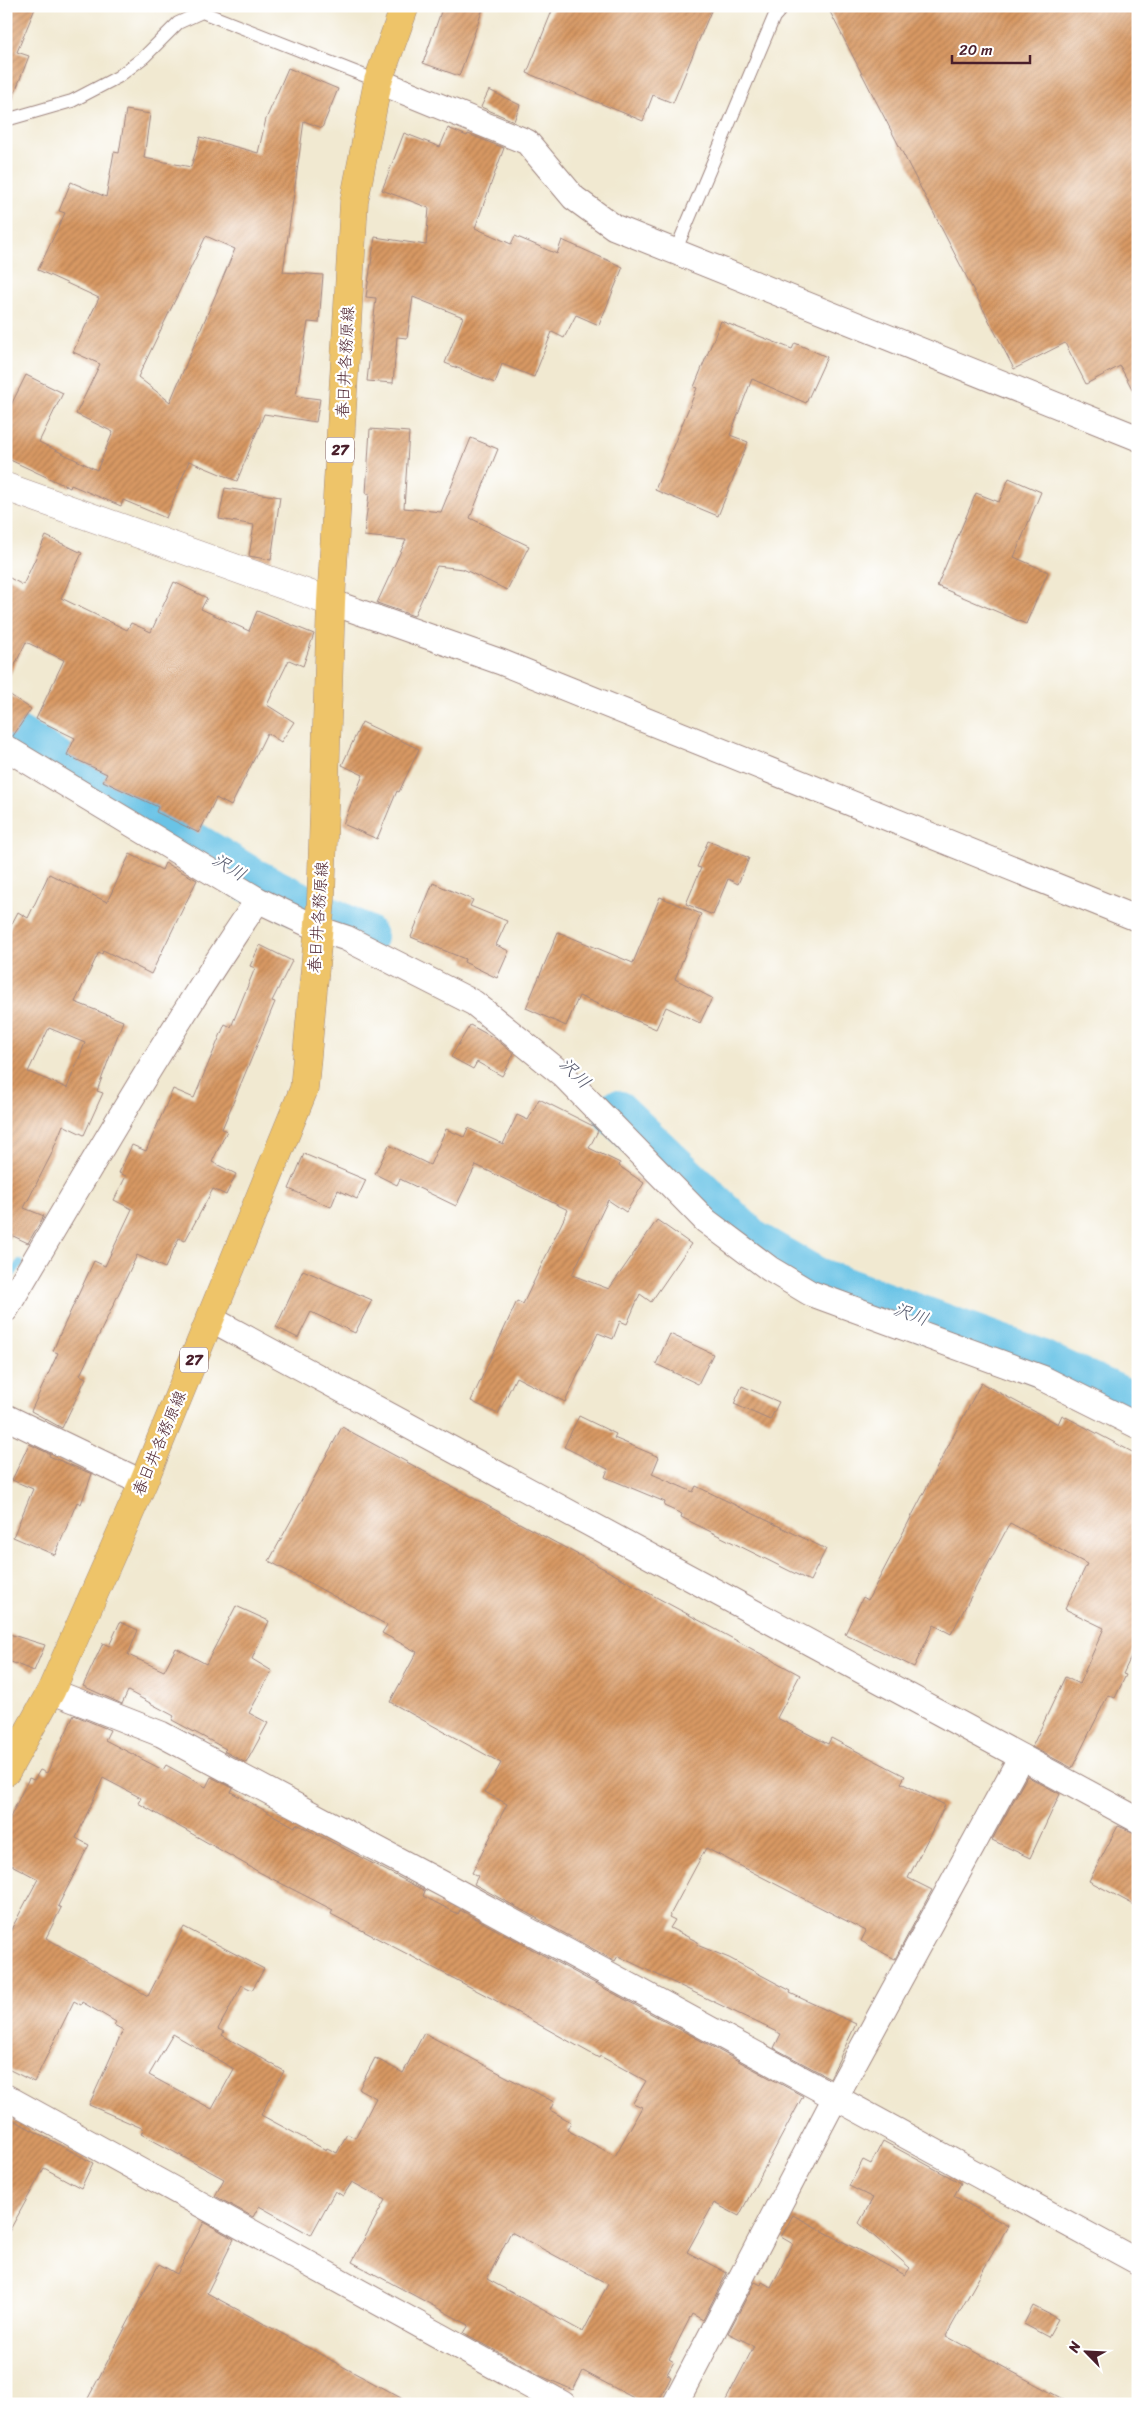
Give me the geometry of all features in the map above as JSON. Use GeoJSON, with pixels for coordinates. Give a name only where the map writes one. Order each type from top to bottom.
{"type":"FeatureCollection","features":[{"type":"Feature","properties":{"kind":"main road","name":"春日井各務原線"},"geometry":{"type":"LineString","coordinates":[[6,1772],[51,1691],[143,1482],[304,1089],[321,901],[331,602],[354,202],[378,81],[405,6]]}},
{"type":"Feature","properties":{"kind":"street"},"geometry":{"type":"LineString","coordinates":[[378,81],[527,142],[574,198],[614,227],[1138,438]]}},
{"type":"Feature","properties":{"kind":"street"},"geometry":{"type":"LineString","coordinates":[[6,487],[501,662],[1138,919]]}},
{"type":"Feature","properties":{"kind":"street"},"geometry":{"type":"LineString","coordinates":[[6,748],[258,900],[319,928],[346,938],[474,1003],[563,1075],[706,1220],[770,1269],[810,1293],[1042,1378],[1138,1426]]}},
{"type":"Feature","properties":{"kind":"street"},"geometry":{"type":"LineString","coordinates":[[6,1309],[81,1182],[228,944],[258,900]]}},
{"type":"Feature","properties":{"kind":"street"},"geometry":{"type":"LineString","coordinates":[[211,1319],[1138,1820]]}},
{"type":"Feature","properties":{"kind":"street"},"geometry":{"type":"LineString","coordinates":[[6,1417],[143,1482]]}},
{"type":"Feature","properties":{"kind":"street"},"geometry":{"type":"LineString","coordinates":[[51,1691],[161,1734],[443,1884],[1138,2262]]}},
{"type":"Feature","properties":{"kind":"street"},"geometry":{"type":"LineString","coordinates":[[675,2404],[836,2098],[1021,1757]]}},
{"type":"Feature","properties":{"kind":"street"},"geometry":{"type":"LineString","coordinates":[[6,2097],[563,2404]]}},
{"type":"Feature","properties":{"kind":"lane"},"geometry":{"type":"LineString","coordinates":[[675,252],[774,16],[784,6]]}},
{"type":"Feature","properties":{"kind":"lane"},"geometry":{"type":"LineString","coordinates":[[6,120],[72,101],[118,78],[144,57],[178,22],[202,12],[378,81]]}},
{"type":"Feature","properties":{"kind":"building"},"geometry":{"type":"Polygon","coordinates":[[[6,6],[36,6],[17,52],[29,56],[8,110],[6,6]]]}},
{"type":"Feature","properties":{"kind":"building"},"geometry":{"type":"Polygon","coordinates":[[[443,6],[484,6],[459,76],[423,63],[443,6]]]}},
{"type":"Feature","properties":{"kind":"building"},"geometry":{"type":"Polygon","coordinates":[[[554,6],[713,6],[673,103],[653,95],[643,121],[527,73],[554,6]]]}},
{"type":"Feature","properties":{"kind":"building"},"geometry":{"type":"Polygon","coordinates":[[[827,6],[1138,6],[1138,400],[1120,366],[1086,384],[1065,343],[1014,369],[827,6]]]}},
{"type":"Feature","properties":{"kind":"building"},"geometry":{"type":"Polygon","coordinates":[[[288,68],[338,89],[322,128],[304,121],[283,272],[323,275],[319,323],[308,322],[296,396],[320,399],[316,422],[264,414],[237,481],[189,461],[166,518],[123,500],[121,506],[71,485],[70,488],[6,458],[6,415],[26,375],[63,393],[39,442],[97,470],[113,432],[76,414],[100,364],[73,352],[99,298],[38,270],[65,213],[59,211],[71,182],[106,197],[114,152],[119,153],[126,110],[150,114],[144,158],[191,167],[200,137],[258,153],[266,119],[288,68]],[[206,236],[138,377],[170,402],[235,249],[206,236]]]}},
{"type":"Feature","properties":{"kind":"building"},"geometry":{"type":"Polygon","coordinates":[[[489,90],[520,105],[514,121],[481,107],[489,90]]]}},
{"type":"Feature","properties":{"kind":"building"},"geometry":{"type":"Polygon","coordinates":[[[448,128],[504,148],[475,228],[511,244],[515,236],[557,254],[562,240],[623,267],[599,325],[576,315],[564,338],[552,332],[534,377],[502,364],[495,383],[445,363],[463,317],[413,297],[407,338],[397,337],[393,383],[367,381],[376,298],[366,297],[375,237],[426,245],[429,208],[382,190],[404,133],[440,147],[448,128]]]}},
{"type":"Feature","properties":{"kind":"building"},"geometry":{"type":"Polygon","coordinates":[[[721,321],[792,349],[795,343],[827,357],[806,403],[752,379],[730,435],[748,442],[718,516],[655,490],[697,388],[694,387],[721,321]]]}},
{"type":"Feature","properties":{"kind":"building"},"geometry":{"type":"Polygon","coordinates":[[[370,429],[409,432],[404,508],[441,512],[471,438],[498,449],[470,518],[529,546],[507,590],[463,569],[437,566],[414,616],[377,603],[406,540],[364,536],[369,494],[366,494],[370,429]]]}},
{"type":"Feature","properties":{"kind":"building"},"geometry":{"type":"Polygon","coordinates":[[[1009,478],[1041,492],[1014,557],[1048,572],[1026,624],[937,586],[976,493],[999,502],[1009,478]]]}},
{"type":"Feature","properties":{"kind":"building"},"geometry":{"type":"Polygon","coordinates":[[[225,488],[280,497],[271,560],[249,556],[254,525],[219,519],[225,488]]]}},
{"type":"Feature","properties":{"kind":"building"},"geometry":{"type":"Polygon","coordinates":[[[46,536],[82,553],[61,598],[127,630],[131,623],[151,632],[174,582],[207,598],[201,609],[249,631],[257,611],[314,634],[303,666],[289,660],[267,705],[294,722],[281,742],[267,733],[231,806],[216,798],[199,833],[156,812],[158,807],[103,781],[107,774],[67,755],[75,738],[36,719],[64,660],[26,642],[6,683],[6,576],[23,585],[46,536]]]}},
{"type":"Feature","properties":{"kind":"building"},"geometry":{"type":"Polygon","coordinates":[[[6,692],[31,709],[13,736],[6,734],[6,692]]]}},
{"type":"Feature","properties":{"kind":"building"},"geometry":{"type":"Polygon","coordinates":[[[362,722],[419,749],[399,792],[397,791],[377,839],[343,824],[363,775],[342,765],[362,722]]]}},
{"type":"Feature","properties":{"kind":"building"},"geometry":{"type":"Polygon","coordinates":[[[708,841],[749,858],[738,884],[728,879],[713,915],[686,904],[701,868],[697,867],[708,841]]]}},
{"type":"Feature","properties":{"kind":"building"},"geometry":{"type":"Polygon","coordinates":[[[130,854],[162,870],[165,863],[197,880],[151,974],[103,950],[102,954],[99,952],[75,1002],[123,1021],[97,1091],[103,1093],[84,1135],[63,1125],[51,1155],[24,1208],[44,1216],[28,1243],[11,1235],[6,1244],[6,935],[18,912],[28,918],[49,874],[107,902],[130,854]],[[49,1028],[28,1072],[67,1088],[85,1043],[49,1028]]]}},
{"type":"Feature","properties":{"kind":"building"},"geometry":{"type":"Polygon","coordinates":[[[433,883],[473,900],[470,906],[507,921],[496,945],[509,951],[497,978],[464,962],[465,959],[411,937],[433,883]]]}},
{"type":"Feature","properties":{"kind":"building"},"geometry":{"type":"Polygon","coordinates":[[[660,897],[701,914],[675,979],[712,998],[700,1023],[666,1007],[656,1029],[579,996],[566,1026],[526,1008],[558,932],[633,963],[660,897]]]}},
{"type":"Feature","properties":{"kind":"building"},"geometry":{"type":"Polygon","coordinates":[[[260,945],[292,961],[272,1001],[275,1002],[222,1129],[227,1131],[212,1162],[236,1174],[226,1195],[213,1189],[185,1241],[179,1238],[165,1268],[137,1255],[80,1375],[86,1378],[62,1428],[31,1411],[58,1353],[53,1351],[60,1334],[94,1261],[105,1266],[132,1209],[114,1200],[126,1176],[119,1173],[132,1145],[146,1151],[173,1089],[194,1098],[225,1024],[231,1027],[255,968],[250,966],[260,945]]]}},
{"type":"Feature","properties":{"kind":"building"},"geometry":{"type":"Polygon","coordinates":[[[470,1025],[496,1039],[514,1054],[502,1076],[477,1062],[473,1069],[451,1057],[470,1025]]]}},
{"type":"Feature","properties":{"kind":"building"},"geometry":{"type":"Polygon","coordinates":[[[539,1099],[593,1126],[598,1131],[589,1148],[620,1163],[619,1166],[644,1183],[626,1212],[608,1200],[572,1275],[609,1289],[657,1220],[691,1244],[651,1302],[640,1294],[627,1324],[620,1321],[613,1339],[598,1333],[565,1402],[516,1377],[498,1414],[471,1401],[517,1301],[523,1304],[568,1210],[476,1165],[456,1206],[400,1179],[397,1185],[375,1174],[389,1145],[430,1165],[446,1129],[464,1137],[468,1128],[503,1144],[517,1115],[528,1120],[539,1099]]]}},
{"type":"Feature","properties":{"kind":"building"},"geometry":{"type":"Polygon","coordinates":[[[304,1154],[366,1180],[357,1199],[338,1190],[331,1207],[289,1189],[304,1154]]]}},
{"type":"Feature","properties":{"kind":"building"},"geometry":{"type":"Polygon","coordinates":[[[303,1270],[372,1300],[355,1333],[311,1312],[298,1338],[276,1327],[303,1270]]]}},
{"type":"Feature","properties":{"kind":"building"},"geometry":{"type":"Polygon","coordinates":[[[670,1334],[713,1354],[698,1384],[656,1364],[670,1334]]]}},
{"type":"Feature","properties":{"kind":"building"},"geometry":{"type":"Polygon","coordinates":[[[981,1383],[1058,1424],[1062,1415],[1138,1455],[1138,1642],[1123,1674],[1126,1675],[1115,1698],[1108,1695],[1072,1768],[1032,1747],[1065,1677],[1079,1684],[1104,1628],[1065,1609],[1087,1564],[1010,1523],[951,1634],[934,1625],[914,1667],[845,1634],[863,1597],[868,1600],[981,1383]]]}},
{"type":"Feature","properties":{"kind":"building"},"geometry":{"type":"Polygon","coordinates":[[[742,1386],[779,1402],[770,1420],[734,1404],[742,1386]]]}},
{"type":"Feature","properties":{"kind":"building"},"geometry":{"type":"Polygon","coordinates":[[[579,1416],[616,1434],[614,1438],[659,1457],[652,1474],[693,1492],[696,1486],[826,1549],[810,1581],[681,1517],[682,1514],[664,1506],[665,1502],[605,1477],[608,1469],[564,1447],[579,1416]]]}},
{"type":"Feature","properties":{"kind":"building"},"geometry":{"type":"Polygon","coordinates":[[[342,1427],[800,1675],[777,1718],[828,1744],[831,1738],[905,1776],[901,1783],[945,1805],[908,1878],[932,1890],[895,1959],[861,1941],[866,1931],[706,1848],[669,1917],[675,1920],[670,1928],[698,1942],[697,1945],[729,1958],[791,1991],[790,1993],[856,2024],[830,2078],[774,2048],[781,2034],[618,1956],[615,1961],[474,1884],[478,1876],[472,1873],[507,1804],[485,1792],[501,1763],[390,1702],[417,1652],[382,1633],[387,1625],[269,1561],[342,1427]]]}},
{"type":"Feature","properties":{"kind":"building"},"geometry":{"type":"Polygon","coordinates":[[[29,1444],[50,1454],[49,1456],[92,1474],[81,1504],[77,1502],[55,1555],[13,1537],[33,1489],[12,1480],[29,1444]]]}},
{"type":"Feature","properties":{"kind":"building"},"geometry":{"type":"Polygon","coordinates":[[[236,1606],[269,1621],[252,1659],[272,1671],[249,1713],[268,1723],[246,1763],[224,1751],[226,1749],[172,1720],[174,1716],[128,1691],[122,1704],[83,1686],[103,1643],[109,1646],[120,1622],[138,1630],[128,1655],[164,1671],[176,1648],[206,1664],[236,1606]]]}},
{"type":"Feature","properties":{"kind":"building"},"geometry":{"type":"Polygon","coordinates":[[[6,1633],[45,1645],[34,1671],[6,1660],[6,1633]]]}},
{"type":"Feature","properties":{"kind":"building"},"geometry":{"type":"Polygon","coordinates":[[[74,1715],[110,1730],[105,1740],[163,1770],[166,1765],[206,1787],[211,1777],[233,1788],[231,1792],[295,1827],[296,1824],[301,1826],[425,1891],[423,1896],[458,1914],[460,1910],[803,2096],[739,2216],[714,2203],[687,2252],[727,2273],[703,2320],[692,2314],[669,2359],[674,2362],[667,2374],[671,2377],[657,2404],[645,2404],[583,2371],[573,2390],[541,2376],[464,2333],[469,2325],[352,2262],[385,2200],[352,2182],[343,2196],[335,2191],[311,2235],[259,2206],[253,2217],[215,2196],[224,2179],[141,2134],[144,2129],[89,2105],[123,2030],[114,2025],[116,2022],[82,2002],[81,2005],[74,2001],[34,2082],[6,2068],[6,1939],[38,1879],[6,1862],[6,1826],[29,1778],[34,1780],[40,1770],[47,1773],[74,1715]],[[103,1778],[76,1838],[89,1845],[58,1906],[61,1908],[46,1938],[148,1996],[184,1927],[264,1969],[252,1990],[242,1985],[218,2029],[224,2032],[222,2035],[284,2071],[261,2115],[326,2150],[327,2148],[337,2153],[347,2134],[355,2138],[376,2098],[359,2089],[375,2058],[403,2073],[424,2033],[554,2102],[550,2110],[571,2122],[567,2130],[615,2156],[642,2107],[633,2103],[646,2081],[600,2056],[599,2058],[493,1999],[331,1914],[333,1910],[259,1872],[138,1803],[141,1798],[103,1778]],[[173,2034],[149,2075],[212,2109],[234,2069],[173,2034]],[[511,2232],[487,2279],[583,2332],[608,2284],[511,2232]]]}},
{"type":"Feature","properties":{"kind":"building"},"geometry":{"type":"Polygon","coordinates":[[[1027,1776],[1060,1794],[1030,1858],[992,1840],[1027,1776]]]}},
{"type":"Feature","properties":{"kind":"building"},"geometry":{"type":"Polygon","coordinates":[[[1118,1826],[1138,1834],[1138,1907],[1089,1881],[1118,1826]]]}},
{"type":"Feature","properties":{"kind":"building"},"geometry":{"type":"Polygon","coordinates":[[[6,2116],[93,2163],[81,2188],[44,2168],[6,2237],[6,2116]]]}},
{"type":"Feature","properties":{"kind":"building"},"geometry":{"type":"Polygon","coordinates":[[[883,2141],[961,2183],[954,2196],[1008,2226],[946,2336],[1072,2404],[724,2404],[754,2346],[728,2333],[755,2282],[761,2285],[762,2282],[771,2287],[793,2244],[781,2237],[793,2215],[905,2275],[910,2268],[859,2223],[873,2198],[849,2186],[863,2160],[871,2164],[883,2141]]]}},
{"type":"Feature","properties":{"kind":"building"},"geometry":{"type":"Polygon","coordinates":[[[204,2222],[234,2239],[207,2293],[412,2404],[85,2404],[159,2264],[177,2274],[204,2222]]]}},
{"type":"Feature","properties":{"kind":"building"},"geometry":{"type":"Polygon","coordinates":[[[1033,2306],[1058,2319],[1048,2337],[1024,2324],[1033,2306]]]}},
{"type":"Feature","properties":{"kind":"waterway","name":"沢川"},"geometry":{"type":"LineString","coordinates":[[6,732],[251,880],[364,937]]}},
{"type":"Feature","properties":{"kind":"waterway","name":"沢川"},"geometry":{"type":"LineString","coordinates":[[616,1113],[752,1243],[814,1279],[1030,1358],[1138,1407]]}},
{"type":"Feature","properties":{"kind":"waterway"},"geometry":{"type":"LineString","coordinates":[[6,1282],[20,1263]]}}]}
